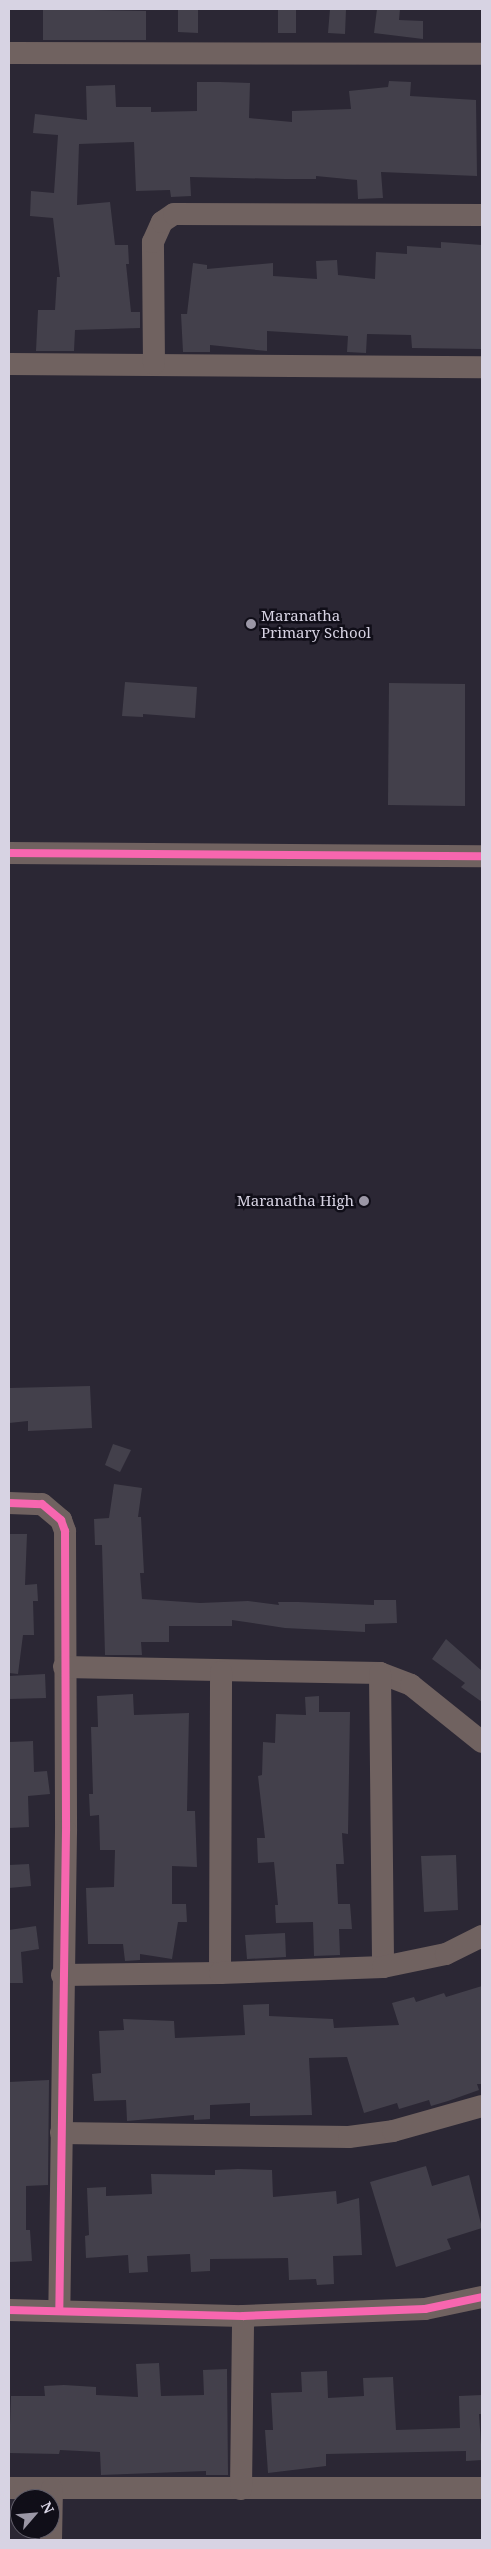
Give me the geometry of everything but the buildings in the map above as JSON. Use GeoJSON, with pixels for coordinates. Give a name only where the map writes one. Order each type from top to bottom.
{"type":"FeatureCollection","features":[{"type":"Feature","properties":{"kind":"street"},"geometry":{"type":"LineString","coordinates":[[9,53],[482,54]]}},
{"type":"Feature","properties":{"kind":"street"},"geometry":{"type":"LineString","coordinates":[[154,364],[153,242],[162,222],[174,214],[482,215]]}},
{"type":"Feature","properties":{"kind":"street"},"geometry":{"type":"LineString","coordinates":[[9,364],[72,367],[154,364],[482,367]]}},
{"type":"Feature","properties":{"kind":"street"},"geometry":{"type":"LineString","coordinates":[[9,853],[482,856]]}},
{"type":"Feature","properties":{"kind":"street"},"geometry":{"type":"LineString","coordinates":[[9,1503],[42,1504],[61,1520],[65,1531],[66,1831],[62,1974],[60,2311]]}},
{"type":"Feature","properties":{"kind":"street"},"geometry":{"type":"LineString","coordinates":[[64,1667],[221,1672],[380,1673],[411,1685],[482,1742]]}},
{"type":"Feature","properties":{"kind":"street"},"geometry":{"type":"LineString","coordinates":[[220,1973],[221,1672]]}},
{"type":"Feature","properties":{"kind":"street"},"geometry":{"type":"LineString","coordinates":[[380,1673],[383,1967]]}},
{"type":"Feature","properties":{"kind":"street"},"geometry":{"type":"LineString","coordinates":[[62,1974],[220,1973],[383,1967],[446,1954],[482,1936]]}},
{"type":"Feature","properties":{"kind":"street"},"geometry":{"type":"LineString","coordinates":[[61,2133],[349,2136],[393,2131],[482,2106]]}},
{"type":"Feature","properties":{"kind":"street"},"geometry":{"type":"LineString","coordinates":[[9,2310],[243,2316],[425,2309],[482,2297]]}},
{"type":"Feature","properties":{"kind":"street"},"geometry":{"type":"LineString","coordinates":[[241,2489],[243,2316]]}},
{"type":"Feature","properties":{"kind":"street"},"geometry":{"type":"LineString","coordinates":[[9,2488],[52,2489]]}},
{"type":"Feature","properties":{"kind":"street"},"geometry":{"type":"LineString","coordinates":[[60,2489],[482,2488]]}},
{"type":"Feature","properties":{"kind":"cycle path"},"geometry":{"type":"LineString","coordinates":[[9,853],[482,856]]}},
{"type":"Feature","properties":{"kind":"cycle path"},"geometry":{"type":"LineString","coordinates":[[9,1503],[42,1504],[61,1520],[65,1531],[66,1831],[59,2311]]}},
{"type":"Feature","properties":{"kind":"cycle path"},"geometry":{"type":"LineString","coordinates":[[9,2310],[243,2316],[425,2309],[482,2297]]}},
{"type":"Feature","properties":{"kind":"place","name":"Maranatha Primary School"},"geometry":{"type":"Point","coordinates":[251,624]}},
{"type":"Feature","properties":{"kind":"place","name":"Maranatha High"},"geometry":{"type":"Point","coordinates":[364,1201]}}]}
